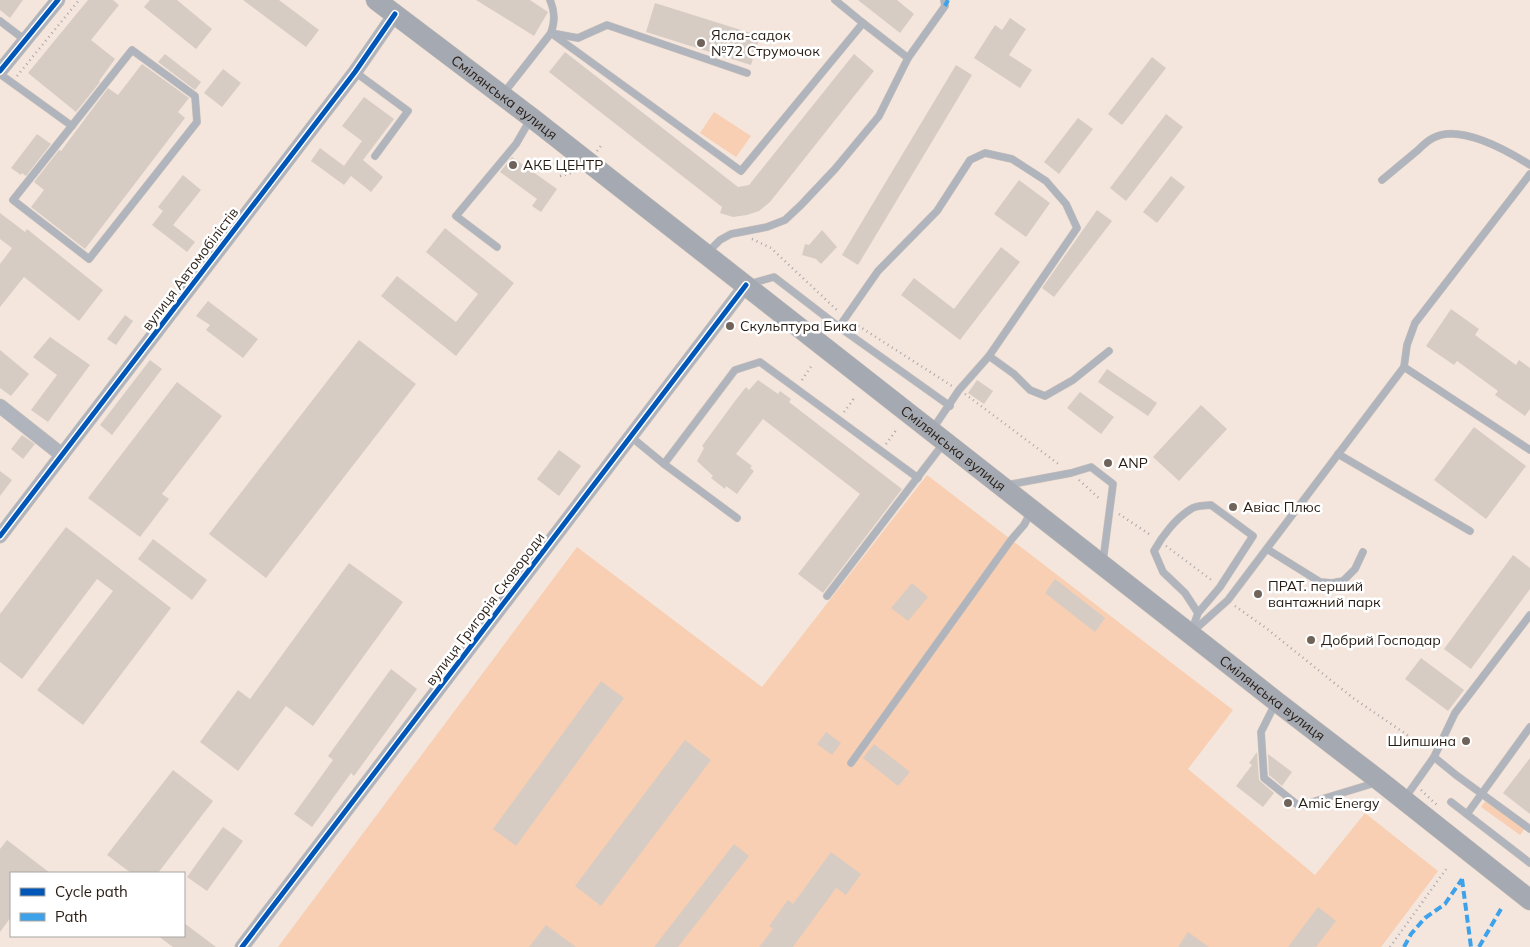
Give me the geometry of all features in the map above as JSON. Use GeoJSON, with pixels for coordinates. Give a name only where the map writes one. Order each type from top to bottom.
{"type":"FeatureCollection","features":[{"type":"Feature","properties":{"kind":"main road","name":"Смілянська вулиця"},"geometry":{"type":"LineString","coordinates":[[376,0],[532,118],[1276,702],[1380,781],[1409,792],[1530,900]]}},
{"type":"Feature","properties":{"kind":"street"},"geometry":{"type":"LineString","coordinates":[[0,73],[58,0]]}},
{"type":"Feature","properties":{"kind":"street","name":"вулиця Автомобілістів"},"geometry":{"type":"LineString","coordinates":[[0,536],[356,72],[395,14]]}},
{"type":"Feature","properties":{"kind":"street","name":"вулиця Григорія Сковороди"},"geometry":{"type":"LineString","coordinates":[[242,947],[746,285]]}},
{"type":"Feature","properties":{"kind":"street"},"geometry":{"type":"LineString","coordinates":[[0,406],[62,455]]}},
{"type":"Feature","properties":{"kind":"lane"},"geometry":{"type":"LineString","coordinates":[[502,95],[551,33],[554,23],[554,11],[550,0]]}},
{"type":"Feature","properties":{"kind":"lane"},"geometry":{"type":"LineString","coordinates":[[835,0],[908,58]]}},
{"type":"Feature","properties":{"kind":"lane"},"geometry":{"type":"LineString","coordinates":[[706,254],[720,240],[731,234],[767,227],[785,220],[802,205],[880,116],[908,58],[945,6],[944,0]]}},
{"type":"Feature","properties":{"kind":"lane"},"geometry":{"type":"LineString","coordinates":[[0,21],[25,40]]}},
{"type":"Feature","properties":{"kind":"lane"},"geometry":{"type":"LineString","coordinates":[[551,33],[741,171],[863,23]]}},
{"type":"Feature","properties":{"kind":"lane"},"geometry":{"type":"LineString","coordinates":[[551,33],[578,38],[607,25],[747,73]]}},
{"type":"Feature","properties":{"kind":"lane"},"geometry":{"type":"LineString","coordinates":[[132,50],[195,96],[197,122],[89,259],[13,200],[72,126],[132,50]]}},
{"type":"Feature","properties":{"kind":"lane"},"geometry":{"type":"LineString","coordinates":[[356,72],[408,111],[374,156]]}},
{"type":"Feature","properties":{"kind":"lane"},"geometry":{"type":"LineString","coordinates":[[0,73],[72,126]]}},
{"type":"Feature","properties":{"kind":"lane"},"geometry":{"type":"LineString","coordinates":[[497,247],[456,216],[516,144],[532,118]]}},
{"type":"Feature","properties":{"kind":"lane"},"geometry":{"type":"LineString","coordinates":[[1382,180],[1434,137],[1450,134],[1464,134],[1486,142],[1508,151],[1530,165]]}},
{"type":"Feature","properties":{"kind":"lane"},"geometry":{"type":"LineString","coordinates":[[827,596],[918,478],[959,390],[989,356],[1077,228],[1066,204],[1046,181],[1012,158],[985,153],[970,160],[937,211],[878,271],[839,327]]}},
{"type":"Feature","properties":{"kind":"lane"},"geometry":{"type":"LineString","coordinates":[[1190,633],[1228,600],[1404,367],[1407,345],[1415,323],[1530,174]]}},
{"type":"Feature","properties":{"kind":"lane"},"geometry":{"type":"LineString","coordinates":[[746,285],[774,277],[839,327],[950,406]]}},
{"type":"Feature","properties":{"kind":"lane"},"geometry":{"type":"LineString","coordinates":[[989,356],[1014,374],[1030,390],[1045,396],[1073,380],[1109,351]]}},
{"type":"Feature","properties":{"kind":"lane"},"geometry":{"type":"LineString","coordinates":[[664,464],[735,370],[760,362],[918,478]]}},
{"type":"Feature","properties":{"kind":"lane"},"geometry":{"type":"LineString","coordinates":[[1404,367],[1530,450]]}},
{"type":"Feature","properties":{"kind":"lane"},"geometry":{"type":"LineString","coordinates":[[630,436],[664,464],[737,518]]}},
{"type":"Feature","properties":{"kind":"lane"},"geometry":{"type":"LineString","coordinates":[[1338,454],[1470,531]]}},
{"type":"Feature","properties":{"kind":"lane"},"geometry":{"type":"LineString","coordinates":[[1002,486],[1071,473],[1090,467],[1113,484],[1102,564]]}},
{"type":"Feature","properties":{"kind":"lane"},"geometry":{"type":"LineString","coordinates":[[1190,633],[1198,613],[1220,587],[1253,536],[1211,505],[1193,507],[1175,522],[1159,541],[1154,552],[1163,572],[1185,593],[1198,613]]}},
{"type":"Feature","properties":{"kind":"lane"},"geometry":{"type":"LineString","coordinates":[[851,763],[1033,510]]}},
{"type":"Feature","properties":{"kind":"lane"},"geometry":{"type":"LineString","coordinates":[[1267,549],[1320,582],[1332,583],[1343,581],[1355,569],[1363,552]]}},
{"type":"Feature","properties":{"kind":"lane"},"geometry":{"type":"LineString","coordinates":[[1409,792],[1434,757],[1455,713],[1530,615]]}},
{"type":"Feature","properties":{"kind":"lane"},"geometry":{"type":"LineString","coordinates":[[1276,702],[1261,732],[1264,778],[1299,806],[1380,781]]}},
{"type":"Feature","properties":{"kind":"lane"},"geometry":{"type":"LineString","coordinates":[[1466,814],[1530,727]]}},
{"type":"Feature","properties":{"kind":"lane"},"geometry":{"type":"LineString","coordinates":[[1434,757],[1530,829]]}},
{"type":"Feature","properties":{"kind":"lane"},"geometry":{"type":"LineString","coordinates":[[1451,802],[1530,863]]}},
{"type":"Feature","properties":{"kind":"path"},"geometry":{"type":"LineString","coordinates":[[12,82],[79,0]]}},
{"type":"Feature","properties":{"kind":"path"},"geometry":{"type":"LineString","coordinates":[[596,152],[603,142]]}},
{"type":"Feature","properties":{"kind":"path"},"geometry":{"type":"LineString","coordinates":[[560,176],[581,171]]}},
{"type":"Feature","properties":{"kind":"path"},"geometry":{"type":"LineString","coordinates":[[731,234],[749,238],[771,248],[846,318],[959,390],[1071,473],[1111,508],[1220,587]]}},
{"type":"Feature","properties":{"kind":"path"},"geometry":{"type":"LineString","coordinates":[[796,389],[812,365]]}},
{"type":"Feature","properties":{"kind":"path"},"geometry":{"type":"LineString","coordinates":[[839,420],[855,397]]}},
{"type":"Feature","properties":{"kind":"path"},"geometry":{"type":"LineString","coordinates":[[881,450],[897,429]]}},
{"type":"Feature","properties":{"kind":"path"},"geometry":{"type":"LineString","coordinates":[[1228,600],[1353,698],[1419,742],[1434,757]]}},
{"type":"Feature","properties":{"kind":"path"},"geometry":{"type":"LineString","coordinates":[[1409,792],[1437,804],[1442,813]]}},
{"type":"Feature","properties":{"kind":"path"},"geometry":{"type":"LineString","coordinates":[[1390,947],[1447,868]]}},
{"type":"Feature","properties":{"kind":"shaded area"},"geometry":{"type":"Polygon","coordinates":[[[714,112],[751,136],[736,157],[700,133],[714,112]]]}},
{"type":"Feature","properties":{"kind":"shaded area"},"geometry":{"type":"Polygon","coordinates":[[[927,475],[1233,710],[1188,769],[1315,875],[1365,813],[1438,871],[1381,947],[278,947],[577,547],[762,687],[927,475]]]}},
{"type":"Feature","properties":{"kind":"shaded area"},"geometry":{"type":"Polygon","coordinates":[[[1486,800],[1525,828],[1520,835],[1481,807],[1486,800]]]}},
{"type":"Feature","properties":{"kind":"building"},"geometry":{"type":"Polygon","coordinates":[[[0,0],[23,0],[10,18],[0,10],[0,0]]]}},
{"type":"Feature","properties":{"kind":"building"},"geometry":{"type":"Polygon","coordinates":[[[88,0],[113,0],[119,5],[91,40],[115,59],[100,82],[76,112],[28,73],[88,0]]]}},
{"type":"Feature","properties":{"kind":"building"},"geometry":{"type":"Polygon","coordinates":[[[150,0],[177,0],[212,29],[196,49],[144,7],[150,0]]]}},
{"type":"Feature","properties":{"kind":"building"},"geometry":{"type":"Polygon","coordinates":[[[243,0],[279,0],[319,30],[306,47],[243,0]]]}},
{"type":"Feature","properties":{"kind":"building"},"geometry":{"type":"Polygon","coordinates":[[[476,0],[530,0],[548,12],[534,36],[476,0]]]}},
{"type":"Feature","properties":{"kind":"building"},"geometry":{"type":"Polygon","coordinates":[[[858,0],[897,0],[914,14],[900,33],[858,0]]]}},
{"type":"Feature","properties":{"kind":"building"},"geometry":{"type":"Polygon","coordinates":[[[655,3],[760,36],[751,65],[646,32],[655,3]]]}},
{"type":"Feature","properties":{"kind":"building"},"geometry":{"type":"Polygon","coordinates":[[[1010,18],[1026,29],[1009,55],[1032,70],[1020,88],[974,58],[995,25],[1002,30],[1010,18]]]}},
{"type":"Feature","properties":{"kind":"building"},"geometry":{"type":"Polygon","coordinates":[[[565,52],[738,187],[749,185],[854,54],[874,71],[770,202],[759,211],[733,217],[720,213],[722,207],[549,72],[565,52]]]}},
{"type":"Feature","properties":{"kind":"building"},"geometry":{"type":"Polygon","coordinates":[[[165,54],[201,82],[195,90],[158,62],[165,54]]]}},
{"type":"Feature","properties":{"kind":"building"},"geometry":{"type":"Polygon","coordinates":[[[1152,57],[1166,68],[1122,125],[1108,114],[1152,57]]]}},
{"type":"Feature","properties":{"kind":"building"},"geometry":{"type":"Polygon","coordinates":[[[142,64],[189,98],[178,112],[185,118],[85,249],[31,207],[44,190],[34,182],[59,150],[61,151],[108,88],[118,95],[142,64]]]}},
{"type":"Feature","properties":{"kind":"building"},"geometry":{"type":"Polygon","coordinates":[[[956,65],[972,75],[858,265],[842,255],[956,65]]]}},
{"type":"Feature","properties":{"kind":"building"},"geometry":{"type":"Polygon","coordinates":[[[223,69],[241,83],[222,107],[204,93],[223,69]]]}},
{"type":"Feature","properties":{"kind":"building"},"geometry":{"type":"Polygon","coordinates":[[[364,97],[394,119],[363,160],[383,177],[371,192],[351,176],[344,185],[311,161],[320,148],[344,166],[362,141],[342,126],[364,97]]]}},
{"type":"Feature","properties":{"kind":"building"},"geometry":{"type":"Polygon","coordinates":[[[1166,114],[1183,127],[1126,201],[1110,188],[1166,114]]]}},
{"type":"Feature","properties":{"kind":"building"},"geometry":{"type":"Polygon","coordinates":[[[1078,118],[1093,129],[1059,174],[1044,162],[1078,118]]]}},
{"type":"Feature","properties":{"kind":"building"},"geometry":{"type":"Polygon","coordinates":[[[37,134],[51,144],[26,176],[22,173],[21,175],[11,168],[37,134]]]}},
{"type":"Feature","properties":{"kind":"building"},"geometry":{"type":"Polygon","coordinates":[[[512,157],[557,189],[541,212],[532,206],[537,199],[500,172],[512,157]]]}},
{"type":"Feature","properties":{"kind":"building"},"geometry":{"type":"Polygon","coordinates":[[[183,175],[201,190],[173,225],[195,242],[187,252],[152,225],[163,211],[158,207],[183,175]]]}},
{"type":"Feature","properties":{"kind":"building"},"geometry":{"type":"Polygon","coordinates":[[[1171,176],[1185,187],[1157,223],[1143,212],[1171,176]]]}},
{"type":"Feature","properties":{"kind":"building"},"geometry":{"type":"Polygon","coordinates":[[[1019,180],[1050,203],[1026,237],[994,214],[1019,180]]]}},
{"type":"Feature","properties":{"kind":"building"},"geometry":{"type":"Polygon","coordinates":[[[1097,210],[1112,221],[1054,297],[1042,288],[1097,210]]]}},
{"type":"Feature","properties":{"kind":"building"},"geometry":{"type":"Polygon","coordinates":[[[0,213],[25,232],[27,229],[103,290],[79,321],[24,277],[0,307],[0,264],[12,248],[0,239],[0,213]]]}},
{"type":"Feature","properties":{"kind":"building"},"geometry":{"type":"Polygon","coordinates":[[[445,228],[514,283],[456,356],[381,296],[397,276],[456,322],[478,294],[426,252],[445,228]]]}},
{"type":"Feature","properties":{"kind":"building"},"geometry":{"type":"Polygon","coordinates":[[[822,230],[837,247],[821,264],[816,259],[802,255],[805,244],[809,245],[822,230]]]}},
{"type":"Feature","properties":{"kind":"building"},"geometry":{"type":"Polygon","coordinates":[[[1001,247],[1020,262],[960,340],[901,295],[914,278],[954,309],[1001,247]]]}},
{"type":"Feature","properties":{"kind":"building"},"geometry":{"type":"Polygon","coordinates":[[[208,301],[258,339],[243,358],[206,330],[210,325],[196,316],[208,301]]]}},
{"type":"Feature","properties":{"kind":"building"},"geometry":{"type":"Polygon","coordinates":[[[1451,309],[1479,329],[1475,335],[1516,365],[1519,360],[1530,368],[1530,409],[1525,416],[1495,395],[1498,391],[1457,361],[1454,365],[1426,346],[1451,309]]]}},
{"type":"Feature","properties":{"kind":"building"},"geometry":{"type":"Polygon","coordinates":[[[125,315],[133,321],[116,345],[107,339],[125,315]]]}},
{"type":"Feature","properties":{"kind":"building"},"geometry":{"type":"Polygon","coordinates":[[[50,337],[90,365],[48,422],[31,410],[57,375],[33,357],[50,337]]]}},
{"type":"Feature","properties":{"kind":"building"},"geometry":{"type":"Polygon","coordinates":[[[359,340],[416,384],[266,578],[209,534],[359,340]]]}},
{"type":"Feature","properties":{"kind":"building"},"geometry":{"type":"Polygon","coordinates":[[[0,350],[29,374],[11,396],[0,388],[0,350]]]}},
{"type":"Feature","properties":{"kind":"building"},"geometry":{"type":"Polygon","coordinates":[[[150,360],[162,369],[112,435],[100,425],[150,360]]]}},
{"type":"Feature","properties":{"kind":"building"},"geometry":{"type":"Polygon","coordinates":[[[1107,369],[1157,403],[1148,416],[1098,382],[1107,369]]]}},
{"type":"Feature","properties":{"kind":"building"},"geometry":{"type":"Polygon","coordinates":[[[758,380],[778,394],[780,391],[791,399],[789,402],[902,489],[823,593],[798,574],[860,494],[763,419],[736,454],[752,466],[750,468],[754,471],[737,494],[726,486],[725,489],[711,478],[713,476],[697,461],[704,448],[702,446],[735,401],[746,387],[749,390],[758,380]]]}},
{"type":"Feature","properties":{"kind":"building"},"geometry":{"type":"Polygon","coordinates":[[[977,380],[993,391],[984,404],[968,393],[977,380]]]}},
{"type":"Feature","properties":{"kind":"building"},"geometry":{"type":"Polygon","coordinates":[[[177,382],[222,416],[162,494],[169,499],[140,537],[88,498],[177,382]]]}},
{"type":"Feature","properties":{"kind":"building"},"geometry":{"type":"Polygon","coordinates":[[[1080,392],[1114,417],[1101,434],[1067,408],[1080,392]]]}},
{"type":"Feature","properties":{"kind":"building"},"geometry":{"type":"Polygon","coordinates":[[[1201,405],[1227,429],[1179,481],[1153,457],[1201,405]]]}},
{"type":"Feature","properties":{"kind":"building"},"geometry":{"type":"Polygon","coordinates":[[[1474,427],[1526,466],[1486,519],[1434,480],[1474,427]]]}},
{"type":"Feature","properties":{"kind":"building"},"geometry":{"type":"Polygon","coordinates":[[[22,435],[35,444],[23,459],[11,449],[22,435]]]}},
{"type":"Feature","properties":{"kind":"building"},"geometry":{"type":"Polygon","coordinates":[[[559,450],[581,466],[559,496],[537,479],[559,450]]]}},
{"type":"Feature","properties":{"kind":"building"},"geometry":{"type":"Polygon","coordinates":[[[0,471],[12,480],[0,496],[0,471]]]}},
{"type":"Feature","properties":{"kind":"building"},"geometry":{"type":"Polygon","coordinates":[[[66,527],[171,608],[83,725],[37,690],[113,591],[97,579],[22,679],[0,662],[0,614],[66,527]]]}},
{"type":"Feature","properties":{"kind":"building"},"geometry":{"type":"Polygon","coordinates":[[[153,539],[207,580],[192,600],[138,559],[153,539]]]}},
{"type":"Feature","properties":{"kind":"building"},"geometry":{"type":"Polygon","coordinates":[[[1513,555],[1530,568],[1530,589],[1471,669],[1444,649],[1513,555]]]}},
{"type":"Feature","properties":{"kind":"building"},"geometry":{"type":"Polygon","coordinates":[[[349,563],[403,602],[313,726],[286,706],[238,771],[200,742],[238,690],[250,699],[349,563]]]}},
{"type":"Feature","properties":{"kind":"building"},"geometry":{"type":"Polygon","coordinates":[[[1055,579],[1105,618],[1095,632],[1045,593],[1055,579]]]}},
{"type":"Feature","properties":{"kind":"building"},"geometry":{"type":"Polygon","coordinates":[[[912,583],[928,597],[908,621],[891,608],[912,583]]]}},
{"type":"Feature","properties":{"kind":"building"},"geometry":{"type":"Polygon","coordinates":[[[1421,658],[1464,690],[1448,711],[1405,679],[1421,658]]]}},
{"type":"Feature","properties":{"kind":"building"},"geometry":{"type":"Polygon","coordinates":[[[391,669],[417,689],[354,776],[351,773],[312,827],[294,814],[333,760],[328,756],[391,669]]]}},
{"type":"Feature","properties":{"kind":"building"},"geometry":{"type":"Polygon","coordinates":[[[601,681],[624,698],[516,846],[493,829],[601,681]]]}},
{"type":"Feature","properties":{"kind":"building"},"geometry":{"type":"Polygon","coordinates":[[[826,732],[841,743],[832,755],[817,744],[826,732]]]}},
{"type":"Feature","properties":{"kind":"building"},"geometry":{"type":"Polygon","coordinates":[[[685,740],[711,760],[601,906],[575,886],[685,740]]]}},
{"type":"Feature","properties":{"kind":"building"},"geometry":{"type":"Polygon","coordinates":[[[874,744],[910,772],[898,786],[863,758],[874,744]]]}},
{"type":"Feature","properties":{"kind":"building"},"geometry":{"type":"Polygon","coordinates":[[[1257,752],[1259,780],[1274,793],[1263,807],[1236,786],[1252,765],[1249,763],[1257,752]]]}},
{"type":"Feature","properties":{"kind":"building"},"geometry":{"type":"Polygon","coordinates":[[[1268,754],[1292,772],[1282,786],[1269,775],[1268,754]]]}},
{"type":"Feature","properties":{"kind":"building"},"geometry":{"type":"Polygon","coordinates":[[[1530,758],[1530,814],[1503,793],[1530,758]]]}},
{"type":"Feature","properties":{"kind":"building"},"geometry":{"type":"Polygon","coordinates":[[[173,770],[213,801],[159,872],[130,872],[107,855],[173,770]]]}},
{"type":"Feature","properties":{"kind":"building"},"geometry":{"type":"Polygon","coordinates":[[[223,827],[243,841],[207,891],[187,877],[223,827]]]}},
{"type":"Feature","properties":{"kind":"building"},"geometry":{"type":"Polygon","coordinates":[[[7,840],[49,872],[10,872],[10,918],[0,932],[0,849],[7,840]]]}},
{"type":"Feature","properties":{"kind":"building"},"geometry":{"type":"Polygon","coordinates":[[[734,844],[749,856],[678,947],[654,947],[734,844]]]}},
{"type":"Feature","properties":{"kind":"building"},"geometry":{"type":"Polygon","coordinates":[[[831,852],[861,874],[846,895],[836,888],[793,947],[759,947],[773,929],[769,926],[788,900],[793,904],[831,852]]]}},
{"type":"Feature","properties":{"kind":"building"},"geometry":{"type":"Polygon","coordinates":[[[1318,907],[1336,921],[1316,947],[1288,947],[1318,907]]]}},
{"type":"Feature","properties":{"kind":"building"},"geometry":{"type":"Polygon","coordinates":[[[185,924],[216,947],[173,947],[159,937],[185,937],[185,924]]]}},
{"type":"Feature","properties":{"kind":"building"},"geometry":{"type":"Polygon","coordinates":[[[546,925],[576,947],[529,947],[546,925]]]}},
{"type":"Feature","properties":{"kind":"building"},"geometry":{"type":"Polygon","coordinates":[[[1188,932],[1209,947],[1178,947],[1188,932]]]}},
{"type":"Feature","properties":{"kind":"marked path"},"geometry":{"type":"LineString","coordinates":[[945,6],[948,0]]}},
{"type":"Feature","properties":{"kind":"marked path"},"geometry":{"type":"LineString","coordinates":[[1462,879],[1471,947]]}},
{"type":"Feature","properties":{"kind":"marked path"},"geometry":{"type":"LineString","coordinates":[[1404,947],[1411,934],[1425,918],[1445,904],[1462,879]]}},
{"type":"Feature","properties":{"kind":"marked path"},"geometry":{"type":"LineString","coordinates":[[1479,947],[1501,909]]}},
{"type":"Feature","properties":{"kind":"cycle path"},"geometry":{"type":"LineString","coordinates":[[0,71],[58,0]]}},
{"type":"Feature","properties":{"kind":"cycle path"},"geometry":{"type":"LineString","coordinates":[[0,536],[355,72],[395,14]]}},
{"type":"Feature","properties":{"kind":"cycle path"},"geometry":{"type":"LineString","coordinates":[[242,947],[746,285]]}},
{"type":"Feature","properties":{"kind":"place","name":"Ясла-садок №72 Струмочок"},"geometry":{"type":"Point","coordinates":[701,43]}},
{"type":"Feature","properties":{"kind":"place","name":"АКБ ЦЕНТР"},"geometry":{"type":"Point","coordinates":[513,165]}},
{"type":"Feature","properties":{"kind":"place","name":"Cкульптура Бика"},"geometry":{"type":"Point","coordinates":[730,326]}},
{"type":"Feature","properties":{"kind":"place","name":"ANP"},"geometry":{"type":"Point","coordinates":[1108,463]}},
{"type":"Feature","properties":{"kind":"place","name":"Авіас Плюс"},"geometry":{"type":"Point","coordinates":[1233,507]}},
{"type":"Feature","properties":{"kind":"place","name":"ПРАТ. перший вантажний парк"},"geometry":{"type":"Point","coordinates":[1258,594]}},
{"type":"Feature","properties":{"kind":"place","name":"Добрий Господар"},"geometry":{"type":"Point","coordinates":[1311,640]}},
{"type":"Feature","properties":{"kind":"place","name":"Шипшина"},"geometry":{"type":"Point","coordinates":[1466,741]}},
{"type":"Feature","properties":{"kind":"place","name":"Amic Energy"},"geometry":{"type":"Point","coordinates":[1288,803]}}]}
